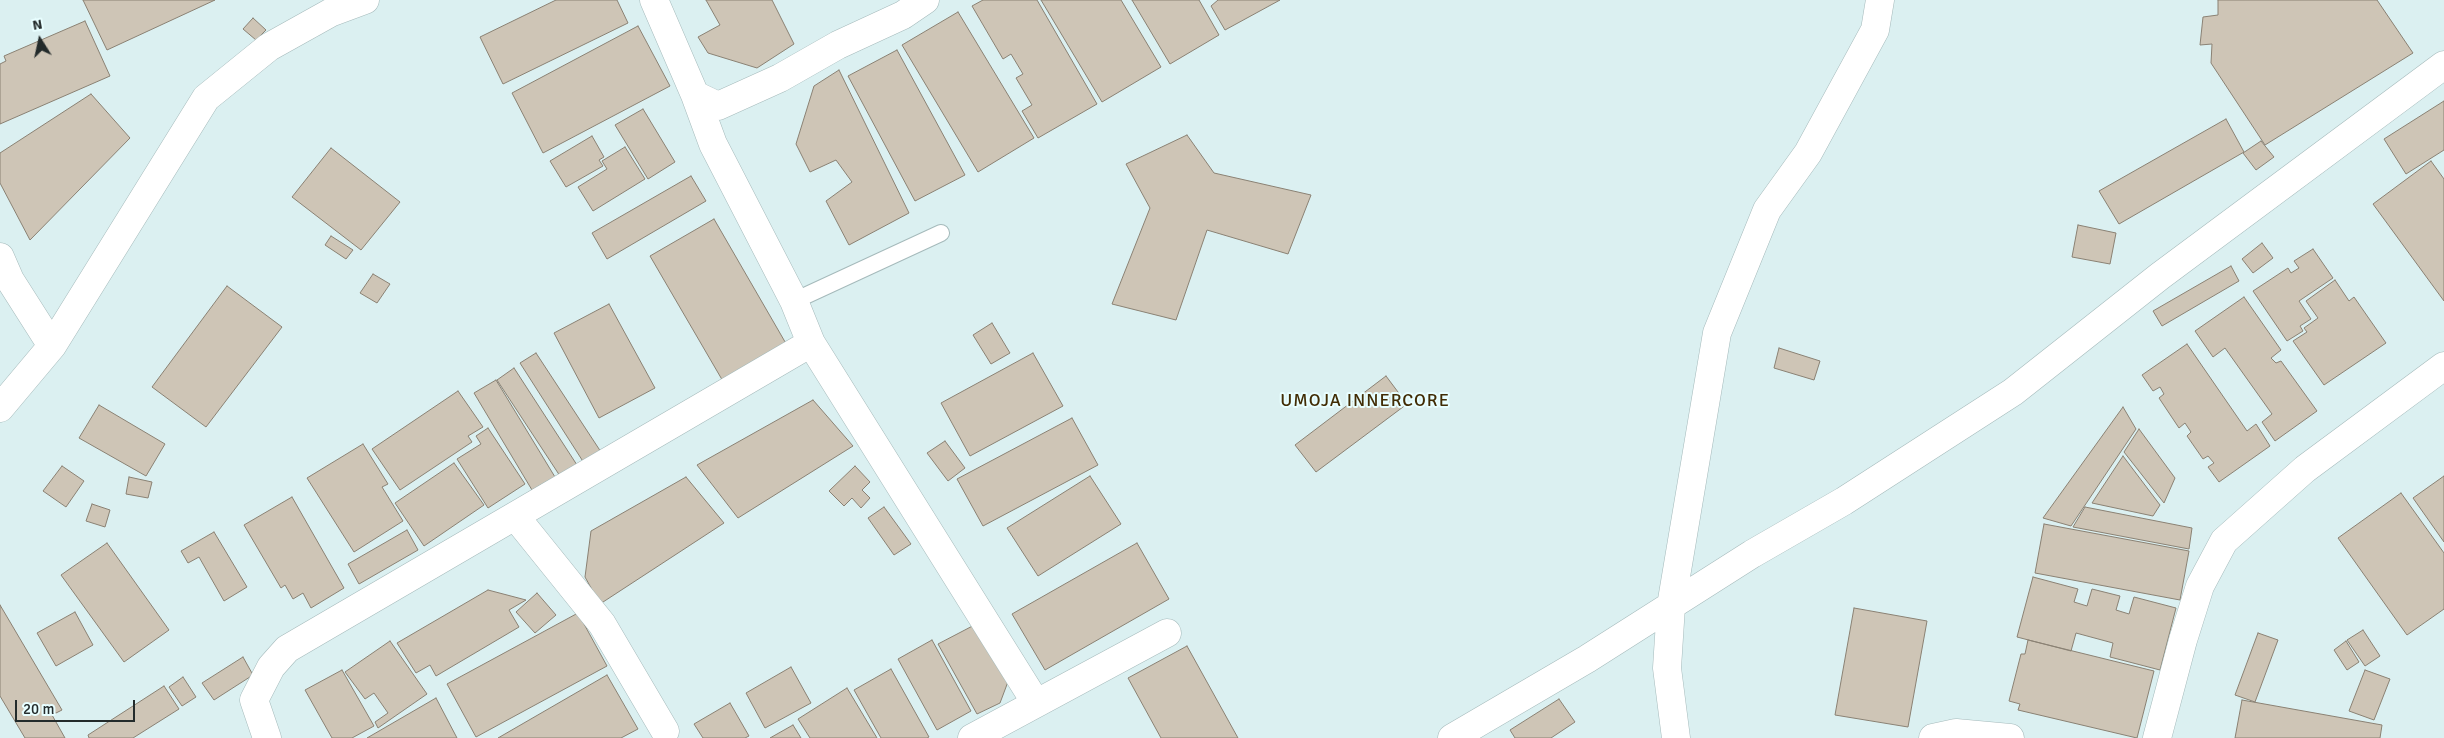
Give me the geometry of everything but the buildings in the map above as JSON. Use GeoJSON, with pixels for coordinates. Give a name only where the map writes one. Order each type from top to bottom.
{"type":"FeatureCollection","features":[{"type":"Feature","properties":{"kind":"street"},"geometry":{"type":"LineString","coordinates":[[0,408],[52,346],[206,98],[269,48],[330,13],[365,0]]}},
{"type":"Feature","properties":{"kind":"street"},"geometry":{"type":"LineString","coordinates":[[654,0],[713,144],[794,301],[812,343],[1036,703]]}},
{"type":"Feature","properties":{"kind":"street"},"geometry":{"type":"LineString","coordinates":[[694,95],[718,106],[780,78],[838,45],[903,15],[925,0]]}},
{"type":"Feature","properties":{"kind":"street"},"geometry":{"type":"LineString","coordinates":[[1676,738],[1667,668],[1671,606],[1716,333],[1767,210],[1808,153],[1875,30],[1880,0]]}},
{"type":"Feature","properties":{"kind":"street"},"geometry":{"type":"LineString","coordinates":[[1452,738],[1579,664],[1752,554],[1844,501],[2013,392],[2160,276],[2444,65]]}},
{"type":"Feature","properties":{"kind":"street"},"geometry":{"type":"LineString","coordinates":[[0,257],[10,280],[52,346]]}},
{"type":"Feature","properties":{"kind":"street"},"geometry":{"type":"LineString","coordinates":[[267,738],[254,700],[271,667],[287,649],[812,343]]}},
{"type":"Feature","properties":{"kind":"street"},"geometry":{"type":"LineString","coordinates":[[2157,738],[2183,640],[2200,586],[2224,541],[2305,469],[2444,366]]}},
{"type":"Feature","properties":{"kind":"street"},"geometry":{"type":"LineString","coordinates":[[515,516],[602,624],[665,731]]}},
{"type":"Feature","properties":{"kind":"street"},"geometry":{"type":"LineString","coordinates":[[972,738],[1167,632]]}},
{"type":"Feature","properties":{"kind":"street"},"geometry":{"type":"LineString","coordinates":[[1933,738],[1956,733],[2010,738]]}},
{"type":"Feature","properties":{"kind":"lane"},"geometry":{"type":"LineString","coordinates":[[794,301],[941,233]]}},
{"type":"Feature","properties":{"kind":"district","name":"UMOJA INNERCORE"},"geometry":{"type":"Point","coordinates":[1365,401]}}]}
